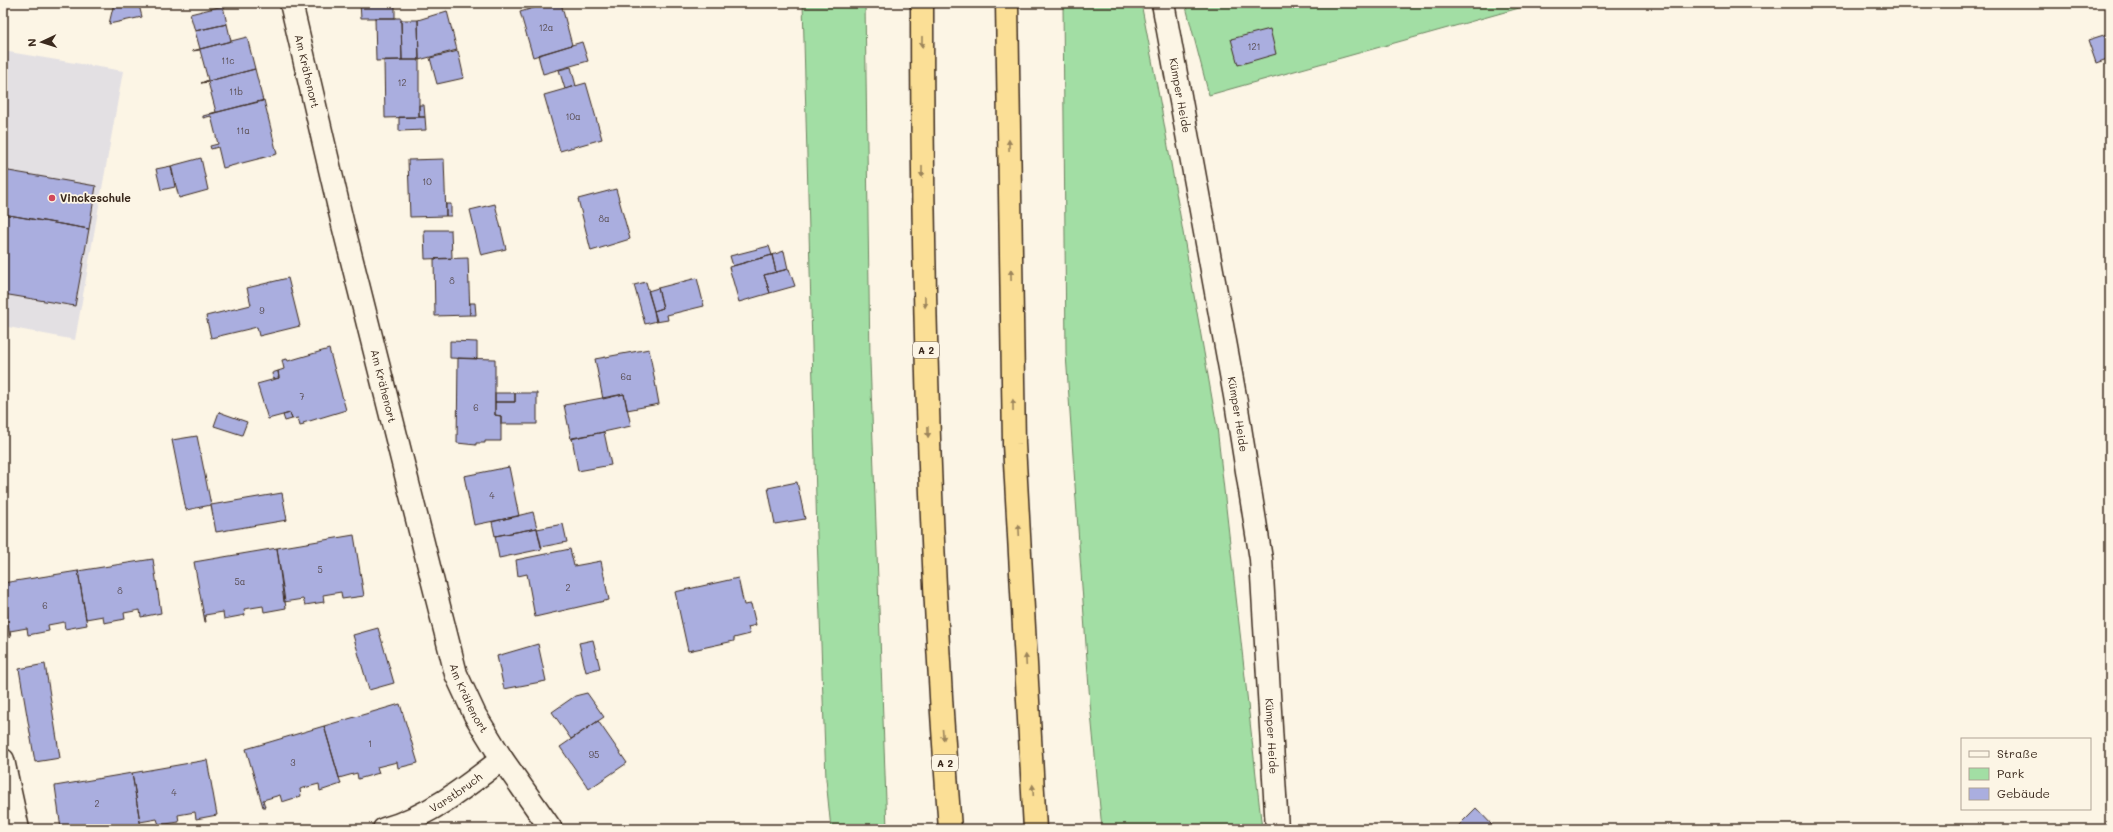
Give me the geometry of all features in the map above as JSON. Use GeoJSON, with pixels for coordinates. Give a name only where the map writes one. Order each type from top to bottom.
{"type":"FeatureCollection","features":[{"type":"Feature","properties":{"kind":"highway","name":"A 2"},"geometry":{"type":"LineString","coordinates":[[922,3],[923,221],[929,458],[940,696],[950,829]]}},
{"type":"Feature","properties":{"kind":"highway"},"geometry":{"type":"LineString","coordinates":[[1007,3],[1014,444],[1035,829]]}},
{"type":"Feature","properties":{"kind":"street","name":"Am Krähenort"},"geometry":{"type":"LineString","coordinates":[[291,3],[344,225],[456,674],[475,715],[502,759],[552,829]]}},
{"type":"Feature","properties":{"kind":"street","name":"Kümper Heide"},"geometry":{"type":"LineString","coordinates":[[1163,3],[1235,396],[1261,559],[1277,829]]}},
{"type":"Feature","properties":{"kind":"street","name":"Varstbruch"},"geometry":{"type":"LineString","coordinates":[[384,829],[403,824],[462,790],[502,759]]}},
{"type":"Feature","properties":{"kind":"street"},"geometry":{"type":"LineString","coordinates":[[3,760],[18,829]]}},
{"type":"Feature","properties":{"kind":"shaded area","name":"Vinckeschule"},"geometry":{"type":"Polygon","coordinates":[[[3,51],[123,71],[75,340],[3,326],[3,51]]]}},
{"type":"Feature","properties":{"kind":"green space"},"geometry":{"type":"Polygon","coordinates":[[[803,3],[865,3],[870,360],[887,829],[831,829],[826,779],[817,536],[803,3]]]}},
{"type":"Feature","properties":{"kind":"green space"},"geometry":{"type":"Polygon","coordinates":[[[1063,3],[1141,3],[1162,112],[1217,427],[1262,829],[1102,829],[1090,703],[1066,354],[1063,3]]]}},
{"type":"Feature","properties":{"kind":"green space"},"geometry":{"type":"Polygon","coordinates":[[[1185,3],[1537,3],[1209,95],[1185,3]]]}},
{"type":"Feature","properties":{"kind":"building"},"geometry":{"type":"Polygon","coordinates":[[[114,3],[146,3],[139,5],[142,17],[109,24],[114,3]]]}},
{"type":"Feature","properties":{"kind":"building"},"geometry":{"type":"Polygon","coordinates":[[[360,3],[395,3],[395,18],[361,18],[360,3]]]}},
{"type":"Feature","properties":{"kind":"building"},"geometry":{"type":"Polygon","coordinates":[[[550,3],[561,3],[572,45],[533,57],[520,12],[550,3]]]}},
{"type":"Feature","properties":{"kind":"building"},"geometry":{"type":"Polygon","coordinates":[[[223,6],[227,24],[195,31],[190,14],[223,6]]]}},
{"type":"Feature","properties":{"kind":"building"},"geometry":{"type":"Polygon","coordinates":[[[447,11],[457,50],[419,60],[418,20],[447,11]]]}},
{"type":"Feature","properties":{"kind":"building"},"geometry":{"type":"Polygon","coordinates":[[[375,18],[401,18],[402,60],[376,61],[375,18]]]}},
{"type":"Feature","properties":{"kind":"building"},"geometry":{"type":"Polygon","coordinates":[[[401,20],[418,20],[419,60],[402,60],[401,20]]]}},
{"type":"Feature","properties":{"kind":"building"},"geometry":{"type":"Polygon","coordinates":[[[227,24],[231,41],[200,49],[195,31],[227,24]]]}},
{"type":"Feature","properties":{"kind":"building"},"geometry":{"type":"Polygon","coordinates":[[[1270,29],[1276,54],[1238,65],[1231,39],[1270,29]]]}},
{"type":"Feature","properties":{"kind":"building"},"geometry":{"type":"Polygon","coordinates":[[[2110,33],[2110,58],[2096,63],[2088,40],[2110,33]]]}},
{"type":"Feature","properties":{"kind":"building"},"geometry":{"type":"Polygon","coordinates":[[[247,37],[255,69],[201,83],[208,80],[200,50],[192,51],[247,37]]]}},
{"type":"Feature","properties":{"kind":"building"},"geometry":{"type":"Polygon","coordinates":[[[582,42],[588,61],[543,74],[538,55],[582,42]]]}},
{"type":"Feature","properties":{"kind":"building"},"geometry":{"type":"Polygon","coordinates":[[[458,51],[464,78],[437,84],[430,58],[458,51]]]}},
{"type":"Feature","properties":{"kind":"building"},"geometry":{"type":"Polygon","coordinates":[[[384,60],[419,60],[419,117],[385,118],[384,60]]]}},
{"type":"Feature","properties":{"kind":"building"},"geometry":{"type":"Polygon","coordinates":[[[571,67],[576,86],[565,89],[559,70],[571,67]]]}},
{"type":"Feature","properties":{"kind":"building"},"geometry":{"type":"Polygon","coordinates":[[[255,69],[263,101],[209,114],[216,112],[208,82],[201,83],[255,69]]]}},
{"type":"Feature","properties":{"kind":"building"},"geometry":{"type":"Polygon","coordinates":[[[586,83],[602,139],[560,151],[544,95],[586,83]]]}},
{"type":"Feature","properties":{"kind":"building"},"geometry":{"type":"Polygon","coordinates":[[[264,100],[277,154],[223,168],[218,147],[211,149],[210,146],[218,144],[211,116],[203,118],[203,116],[264,100]]]}},
{"type":"Feature","properties":{"kind":"building"},"geometry":{"type":"Polygon","coordinates":[[[419,105],[424,105],[425,117],[419,117],[419,105]]]}},
{"type":"Feature","properties":{"kind":"building"},"geometry":{"type":"Polygon","coordinates":[[[399,117],[425,117],[426,130],[399,131],[399,117]]]}},
{"type":"Feature","properties":{"kind":"building"},"geometry":{"type":"Polygon","coordinates":[[[201,158],[208,190],[179,198],[171,166],[201,158]]]}},
{"type":"Feature","properties":{"kind":"building"},"geometry":{"type":"Polygon","coordinates":[[[444,159],[446,216],[410,217],[408,160],[444,159]]]}},
{"type":"Feature","properties":{"kind":"building"},"geometry":{"type":"Polygon","coordinates":[[[171,166],[175,187],[161,190],[156,169],[171,166]]]}},
{"type":"Feature","properties":{"kind":"building"},"geometry":{"type":"Polygon","coordinates":[[[3,170],[96,186],[89,229],[3,214],[3,170]]]}},
{"type":"Feature","properties":{"kind":"building"},"geometry":{"type":"Polygon","coordinates":[[[616,189],[630,239],[591,251],[578,199],[616,189]]]}},
{"type":"Feature","properties":{"kind":"building"},"geometry":{"type":"Polygon","coordinates":[[[446,204],[451,204],[451,216],[446,216],[446,204]]]}},
{"type":"Feature","properties":{"kind":"building"},"geometry":{"type":"Polygon","coordinates":[[[495,204],[506,249],[481,255],[470,210],[495,204]]]}},
{"type":"Feature","properties":{"kind":"building"},"geometry":{"type":"Polygon","coordinates":[[[3,214],[89,229],[75,306],[3,294],[3,214]]]}},
{"type":"Feature","properties":{"kind":"building"},"geometry":{"type":"Polygon","coordinates":[[[424,230],[451,230],[452,258],[425,259],[424,230]]]}},
{"type":"Feature","properties":{"kind":"building"},"geometry":{"type":"Polygon","coordinates":[[[769,246],[772,255],[733,266],[730,256],[769,246]]]}},
{"type":"Feature","properties":{"kind":"building"},"geometry":{"type":"Polygon","coordinates":[[[784,251],[788,269],[776,272],[772,255],[784,251]]]}},
{"type":"Feature","properties":{"kind":"building"},"geometry":{"type":"Polygon","coordinates":[[[772,255],[776,272],[764,275],[770,293],[739,302],[729,267],[772,255]]]}},
{"type":"Feature","properties":{"kind":"building"},"geometry":{"type":"Polygon","coordinates":[[[468,258],[470,315],[435,316],[434,259],[468,258]]]}},
{"type":"Feature","properties":{"kind":"building"},"geometry":{"type":"Polygon","coordinates":[[[789,269],[795,286],[770,293],[764,275],[789,269]]]}},
{"type":"Feature","properties":{"kind":"building"},"geometry":{"type":"Polygon","coordinates":[[[288,278],[300,326],[259,336],[257,327],[211,338],[206,316],[251,305],[247,288],[288,278]]]}},
{"type":"Feature","properties":{"kind":"building"},"geometry":{"type":"Polygon","coordinates":[[[697,278],[704,306],[667,315],[668,320],[656,322],[654,311],[663,308],[658,288],[697,278]]]}},
{"type":"Feature","properties":{"kind":"building"},"geometry":{"type":"Polygon","coordinates":[[[646,282],[657,321],[645,324],[634,285],[646,282]]]}},
{"type":"Feature","properties":{"kind":"building"},"geometry":{"type":"Polygon","coordinates":[[[658,288],[663,308],[654,311],[648,291],[658,288]]]}},
{"type":"Feature","properties":{"kind":"building"},"geometry":{"type":"Polygon","coordinates":[[[470,303],[475,303],[476,315],[470,315],[470,303]]]}},
{"type":"Feature","properties":{"kind":"building"},"geometry":{"type":"Polygon","coordinates":[[[450,341],[477,342],[477,359],[450,358],[450,341]]]}},
{"type":"Feature","properties":{"kind":"building"},"geometry":{"type":"Polygon","coordinates":[[[329,349],[346,410],[303,423],[304,425],[300,426],[298,418],[292,419],[290,413],[268,419],[257,384],[279,378],[278,371],[284,369],[282,360],[287,359],[288,361],[329,349]]]}},
{"type":"Feature","properties":{"kind":"building"},"geometry":{"type":"Polygon","coordinates":[[[649,349],[659,404],[627,410],[624,394],[603,399],[595,359],[649,349]]]}},
{"type":"Feature","properties":{"kind":"building"},"geometry":{"type":"Polygon","coordinates":[[[458,358],[495,359],[495,415],[501,416],[501,441],[485,441],[485,443],[476,443],[476,445],[457,443],[458,358]]]}},
{"type":"Feature","properties":{"kind":"building"},"geometry":{"type":"Polygon","coordinates":[[[278,371],[279,378],[273,379],[272,373],[278,371]]]}},
{"type":"Feature","properties":{"kind":"building"},"geometry":{"type":"Polygon","coordinates":[[[495,393],[515,393],[515,402],[495,402],[495,393]]]}},
{"type":"Feature","properties":{"kind":"building"},"geometry":{"type":"Polygon","coordinates":[[[515,393],[537,393],[537,424],[501,424],[501,416],[495,415],[495,402],[515,402],[515,393]]]}},
{"type":"Feature","properties":{"kind":"building"},"geometry":{"type":"Polygon","coordinates":[[[624,394],[631,426],[571,439],[564,405],[624,394]]]}},
{"type":"Feature","properties":{"kind":"building"},"geometry":{"type":"Polygon","coordinates":[[[219,412],[247,422],[242,435],[214,426],[219,412]]]}},
{"type":"Feature","properties":{"kind":"building"},"geometry":{"type":"Polygon","coordinates":[[[290,413],[292,419],[285,421],[283,415],[290,413]]]}},
{"type":"Feature","properties":{"kind":"building"},"geometry":{"type":"Polygon","coordinates":[[[604,432],[611,465],[578,471],[572,438],[604,432]]]}},
{"type":"Feature","properties":{"kind":"building"},"geometry":{"type":"Polygon","coordinates":[[[197,436],[211,505],[186,510],[172,440],[197,436]]]}},
{"type":"Feature","properties":{"kind":"building"},"geometry":{"type":"Polygon","coordinates":[[[509,467],[519,516],[474,525],[464,476],[509,467]]]}},
{"type":"Feature","properties":{"kind":"building"},"geometry":{"type":"Polygon","coordinates":[[[797,482],[805,519],[775,524],[768,488],[797,482]]]}},
{"type":"Feature","properties":{"kind":"building"},"geometry":{"type":"Polygon","coordinates":[[[282,493],[287,520],[216,532],[211,505],[282,493]]]}},
{"type":"Feature","properties":{"kind":"building"},"geometry":{"type":"Polygon","coordinates":[[[533,512],[537,528],[495,536],[492,522],[533,512]]]}},
{"type":"Feature","properties":{"kind":"building"},"geometry":{"type":"Polygon","coordinates":[[[563,524],[567,542],[541,547],[537,529],[563,524]]]}},
{"type":"Feature","properties":{"kind":"building"},"geometry":{"type":"Polygon","coordinates":[[[537,528],[542,549],[499,558],[495,536],[537,528]]]}},
{"type":"Feature","properties":{"kind":"building"},"geometry":{"type":"Polygon","coordinates":[[[354,535],[364,596],[342,599],[341,592],[323,595],[324,602],[305,605],[303,599],[284,602],[277,548],[354,535]]]}},
{"type":"Feature","properties":{"kind":"building"},"geometry":{"type":"Polygon","coordinates":[[[277,548],[286,608],[264,612],[263,606],[244,609],[245,615],[224,619],[223,612],[205,615],[205,622],[194,562],[277,548]]]}},
{"type":"Feature","properties":{"kind":"building"},"geometry":{"type":"Polygon","coordinates":[[[570,549],[574,566],[601,561],[609,600],[535,617],[527,574],[518,576],[516,560],[570,549]]]}},
{"type":"Feature","properties":{"kind":"building"},"geometry":{"type":"Polygon","coordinates":[[[153,559],[161,613],[141,617],[140,610],[124,613],[125,619],[104,623],[103,616],[86,619],[78,571],[153,559]]]}},
{"type":"Feature","properties":{"kind":"building"},"geometry":{"type":"Polygon","coordinates":[[[78,571],[87,625],[65,629],[64,622],[48,625],[49,631],[28,635],[27,628],[10,631],[10,638],[3,583],[78,571]]]}},
{"type":"Feature","properties":{"kind":"building"},"geometry":{"type":"Polygon","coordinates":[[[738,578],[744,605],[751,604],[756,625],[748,627],[750,634],[734,638],[734,641],[688,651],[675,592],[738,578]]]}},
{"type":"Feature","properties":{"kind":"building"},"geometry":{"type":"Polygon","coordinates":[[[378,628],[394,683],[369,690],[353,635],[378,628]]]}},
{"type":"Feature","properties":{"kind":"building"},"geometry":{"type":"Polygon","coordinates":[[[593,640],[600,668],[586,672],[579,643],[593,640]]]}},
{"type":"Feature","properties":{"kind":"building"},"geometry":{"type":"Polygon","coordinates":[[[538,644],[546,681],[504,689],[497,656],[538,644]]]}},
{"type":"Feature","properties":{"kind":"building"},"geometry":{"type":"Polygon","coordinates":[[[45,664],[60,758],[35,762],[19,669],[45,664]]]}},
{"type":"Feature","properties":{"kind":"building"},"geometry":{"type":"Polygon","coordinates":[[[587,693],[604,717],[571,739],[552,712],[575,696],[587,693]]]}},
{"type":"Feature","properties":{"kind":"building"},"geometry":{"type":"Polygon","coordinates":[[[400,704],[418,763],[398,768],[397,762],[377,767],[379,773],[358,779],[357,773],[339,778],[324,726],[400,704]]]}},
{"type":"Feature","properties":{"kind":"building"},"geometry":{"type":"Polygon","coordinates":[[[598,721],[627,763],[589,789],[560,747],[598,721]]]}},
{"type":"Feature","properties":{"kind":"building"},"geometry":{"type":"Polygon","coordinates":[[[324,726],[341,784],[320,791],[319,784],[300,789],[301,796],[282,802],[280,795],[263,800],[265,807],[263,807],[246,749],[324,726]]]}},
{"type":"Feature","properties":{"kind":"building"},"geometry":{"type":"Polygon","coordinates":[[[207,760],[217,815],[196,819],[195,812],[178,815],[179,822],[159,825],[157,819],[140,822],[132,773],[207,760]]]}},
{"type":"Feature","properties":{"kind":"building"},"geometry":{"type":"Polygon","coordinates":[[[132,773],[141,828],[119,829],[118,826],[101,829],[61,829],[55,786],[132,773]]]}},
{"type":"Feature","properties":{"kind":"building"},"geometry":{"type":"Polygon","coordinates":[[[1476,808],[1496,829],[1455,829],[1476,808]]]}},
{"type":"Feature","properties":{"kind":"place","name":"Vinckeschule"},"geometry":{"type":"Point","coordinates":[52,198]}}]}
